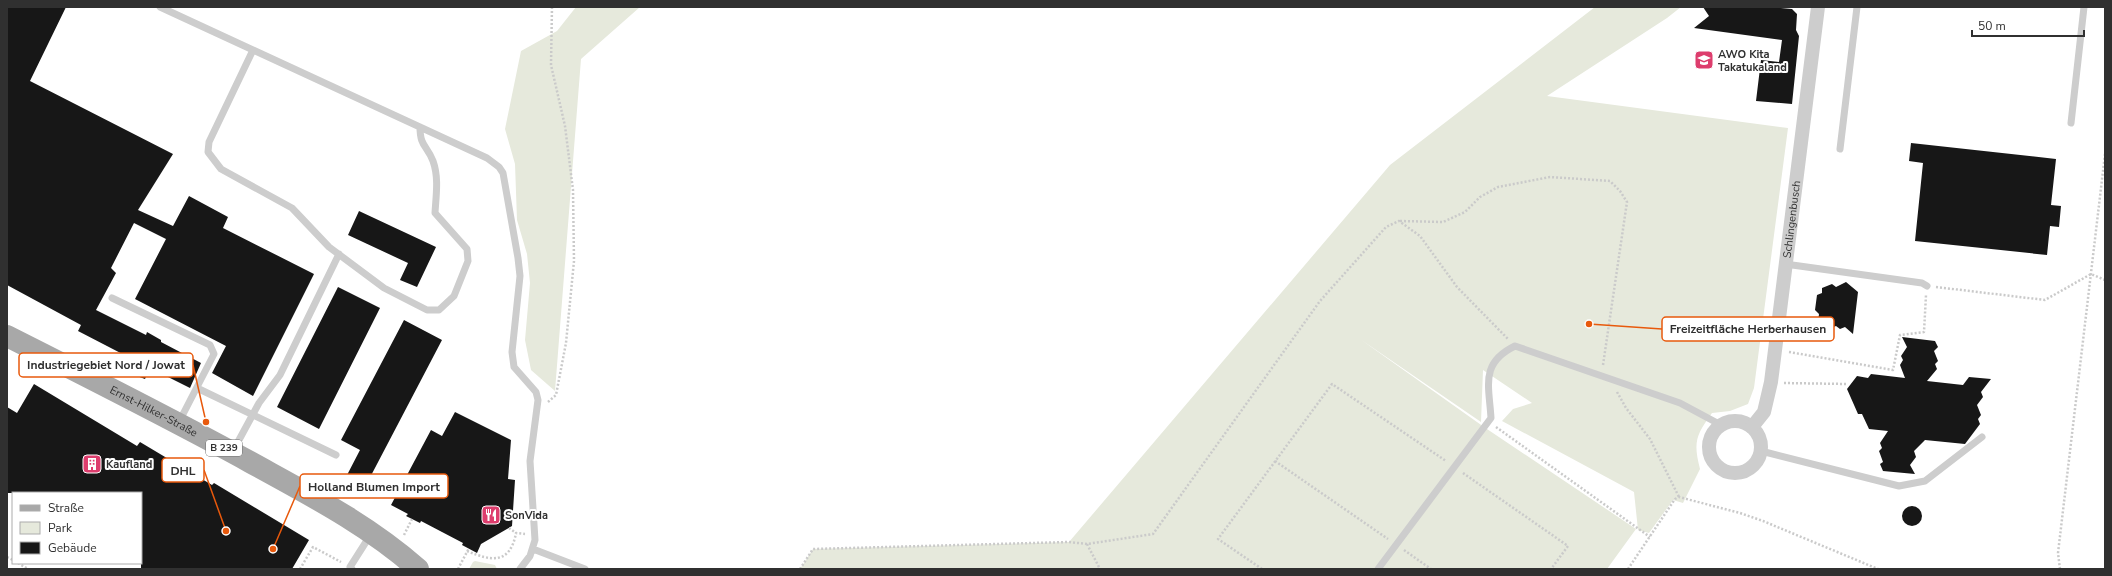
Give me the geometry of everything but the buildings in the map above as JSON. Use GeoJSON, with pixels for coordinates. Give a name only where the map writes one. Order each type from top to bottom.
{"type":"FeatureCollection","features":[{"type":"Feature","properties":{"kind":"main road","name":"Ernst-Hilker-Straße"},"geometry":{"type":"LineString","coordinates":[[7,336],[232,452],[339,510],[372,533],[418,569]]}},
{"type":"Feature","properties":{"kind":"street","name":"Schlingenbusch"},"geometry":{"type":"LineString","coordinates":[[1752,427],[1764,412],[1771,382],[1818,7]]}},
{"type":"Feature","properties":{"kind":"street"},"geometry":{"type":"LineString","coordinates":[[1740,421],[1752,427],[1760,438],[1761,451],[1753,466],[1746,471],[1738,473],[1721,469],[1715,463],[1709,447],[1714,431],[1727,422],[1740,421]]}},
{"type":"Feature","properties":{"kind":"lane"},"geometry":{"type":"LineString","coordinates":[[160,7],[487,158],[499,166],[502,173],[520,276],[512,352],[514,367],[521,377],[536,392],[538,400],[530,461],[530,484],[535,540],[533,550],[520,569]]}},
{"type":"Feature","properties":{"kind":"lane"},"geometry":{"type":"LineString","coordinates":[[1840,149],[1857,7]]}},
{"type":"Feature","properties":{"kind":"lane"},"geometry":{"type":"LineString","coordinates":[[2071,123],[2084,7]]}},
{"type":"Feature","properties":{"kind":"lane"},"geometry":{"type":"LineString","coordinates":[[253,50],[209,142],[208,152],[221,168],[292,208],[329,247],[384,288],[427,310],[439,310],[454,296],[468,261],[466,250],[435,213],[437,180],[432,160],[420,140],[420,127]]}},
{"type":"Feature","properties":{"kind":"lane"},"geometry":{"type":"LineString","coordinates":[[232,452],[252,415],[280,375],[339,254]]}},
{"type":"Feature","properties":{"kind":"lane"},"geometry":{"type":"LineString","coordinates":[[1785,264],[1922,283],[1927,286]]}},
{"type":"Feature","properties":{"kind":"lane"},"geometry":{"type":"LineString","coordinates":[[112,298],[210,345],[214,354],[178,424]]}},
{"type":"Feature","properties":{"kind":"lane"},"geometry":{"type":"LineString","coordinates":[[1378,569],[1491,418],[1488,391],[1492,364],[1502,352],[1515,346],[1680,403],[1721,425]]}},
{"type":"Feature","properties":{"kind":"lane"},"geometry":{"type":"LineString","coordinates":[[197,388],[336,455]]}},
{"type":"Feature","properties":{"kind":"lane"},"geometry":{"type":"LineString","coordinates":[[1761,451],[1899,486],[1925,481],[1982,437]]}},
{"type":"Feature","properties":{"kind":"lane"},"geometry":{"type":"LineString","coordinates":[[351,568],[372,533]]}},
{"type":"Feature","properties":{"kind":"lane"},"geometry":{"type":"LineString","coordinates":[[533,550],[585,569]]}},
{"type":"Feature","properties":{"kind":"path"},"geometry":{"type":"LineString","coordinates":[[537,411],[556,395],[566,344],[574,261],[573,190],[565,126],[551,65],[552,7]]}},
{"type":"Feature","properties":{"kind":"path"},"geometry":{"type":"LineString","coordinates":[[2060,569],[2058,554],[2105,154]]}},
{"type":"Feature","properties":{"kind":"path"},"geometry":{"type":"LineString","coordinates":[[800,569],[812,549],[1069,542],[1087,544],[1153,534],[1320,301],[1386,227],[1399,221],[1443,222],[1465,212],[1480,197],[1498,187],[1550,177],[1610,181],[1620,190],[1627,202],[1601,376]]}},
{"type":"Feature","properties":{"kind":"path"},"geometry":{"type":"LineString","coordinates":[[1399,221],[1420,236],[1457,287],[1504,334]]}},
{"type":"Feature","properties":{"kind":"path"},"geometry":{"type":"LineString","coordinates":[[2091,274],[2105,280]]}},
{"type":"Feature","properties":{"kind":"path"},"geometry":{"type":"LineString","coordinates":[[1775,349],[1893,370],[1900,335],[1924,332],[1927,286],[2045,300],[2091,274]]}},
{"type":"Feature","properties":{"kind":"path"},"geometry":{"type":"LineString","coordinates":[[1610,379],[1626,408],[1650,439],[1679,497]]}},
{"type":"Feature","properties":{"kind":"path"},"geometry":{"type":"LineString","coordinates":[[1771,382],[1800,385],[1846,384]]}},
{"type":"Feature","properties":{"kind":"path"},"geometry":{"type":"LineString","coordinates":[[1262,569],[1218,539],[1332,384],[1568,546],[1551,569]]}},
{"type":"Feature","properties":{"kind":"path"},"geometry":{"type":"LineString","coordinates":[[1488,422],[1650,536]]}},
{"type":"Feature","properties":{"kind":"path"},"geometry":{"type":"LineString","coordinates":[[1275,461],[1430,569]]}},
{"type":"Feature","properties":{"kind":"path"},"geometry":{"type":"LineString","coordinates":[[1628,569],[1675,499],[1679,497],[1740,512],[1763,520],[1878,569]]}},
{"type":"Feature","properties":{"kind":"path"},"geometry":{"type":"LineString","coordinates":[[406,532],[412,519]]}},
{"type":"Feature","properties":{"kind":"path"},"geometry":{"type":"LineString","coordinates":[[509,528],[516,534],[522,534]]}},
{"type":"Feature","properties":{"kind":"path"},"geometry":{"type":"LineString","coordinates":[[458,569],[468,550],[491,560],[502,556],[514,545],[516,534]]}},
{"type":"Feature","properties":{"kind":"path"},"geometry":{"type":"LineString","coordinates":[[1087,544],[1100,569]]}},
{"type":"Feature","properties":{"kind":"path"},"geometry":{"type":"LineString","coordinates":[[300,569],[313,547],[351,568]]}},
{"type":"Feature","properties":{"kind":"path"},"geometry":{"type":"LineString","coordinates":[[20,564],[28,569]]}},
{"type":"Feature","properties":{"kind":"green space"},"geometry":{"type":"Polygon","coordinates":[[[576,7],[640,7],[581,59],[555,391],[531,370],[525,340],[530,283],[527,254],[517,220],[515,164],[505,129],[521,51],[557,31],[576,7]]]}},
{"type":"Feature","properties":{"kind":"green space"},"geometry":{"type":"Polygon","coordinates":[[[1595,7],[1681,7],[1667,18],[1547,96],[1788,128],[1754,388],[1748,404],[1730,411],[1712,413],[1702,427],[1697,439],[1697,452],[1700,469],[1683,503],[1673,500],[1649,533],[1638,530],[1634,492],[1502,421],[1513,409],[1532,403],[1483,370],[1481,422],[1360,339],[1484,427],[1636,529],[1607,569],[800,569],[813,549],[1069,542],[1390,165],[1595,7]]]}},
{"type":"Feature","properties":{"kind":"green space"},"geometry":{"type":"Polygon","coordinates":[[[475,561],[495,565],[497,569],[469,569],[475,561]]]}},
{"type":"Feature","properties":{"kind":"place","name":"AWO Kita Takatukaland"},"geometry":{"type":"Point","coordinates":[1704,60]}},
{"type":"Feature","properties":{"kind":"place","name":"Freizeitfläche Herberhausen"},"geometry":{"type":"Point","coordinates":[1589,324]}},
{"type":"Feature","properties":{"kind":"place","name":"Industriegebiet Nord / Jowat"},"geometry":{"type":"Point","coordinates":[206,422]}},
{"type":"Feature","properties":{"kind":"place","name":"Kaufland"},"geometry":{"type":"Point","coordinates":[92,464]}},
{"type":"Feature","properties":{"kind":"place","name":"SonVida"},"geometry":{"type":"Point","coordinates":[491,515]}},
{"type":"Feature","properties":{"kind":"place","name":"DHL"},"geometry":{"type":"Point","coordinates":[226,531]}},
{"type":"Feature","properties":{"kind":"place","name":"Holland Blumen Import"},"geometry":{"type":"Point","coordinates":[273,549]}}]}
